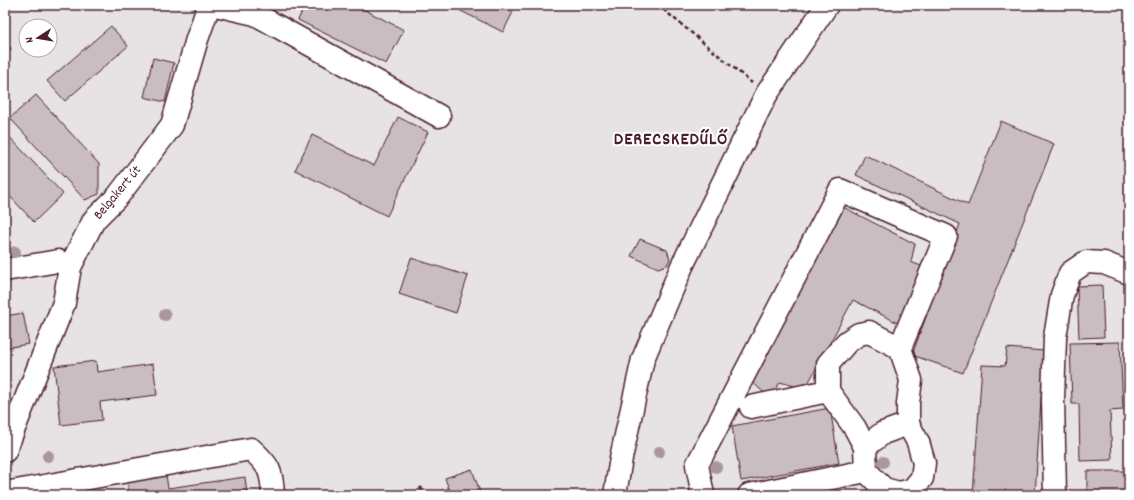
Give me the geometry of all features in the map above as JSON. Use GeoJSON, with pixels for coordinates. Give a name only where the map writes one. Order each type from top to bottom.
{"type":"FeatureCollection","features":[{"type":"Feature","properties":{"kind":"street","name":"Belgakert út"},"geometry":{"type":"LineString","coordinates":[[5,451],[64,303],[70,267],[94,220],[118,196],[172,125],[197,39],[209,5]]}},
{"type":"Feature","properties":{"kind":"street"},"geometry":{"type":"LineString","coordinates":[[216,5],[255,14],[439,116]]}},
{"type":"Feature","properties":{"kind":"street"},"geometry":{"type":"LineString","coordinates":[[615,495],[622,451],[643,359],[682,266],[766,95],[827,5]]}},
{"type":"Feature","properties":{"kind":"street"},"geometry":{"type":"LineString","coordinates":[[703,495],[697,465],[840,190],[946,236],[900,348],[911,380],[908,402],[908,424],[918,442],[924,463],[922,478],[912,490],[899,493],[884,489],[866,471],[865,447],[855,428],[828,391],[828,364],[847,342],[859,334],[870,332],[900,348]]}},
{"type":"Feature","properties":{"kind":"street"},"geometry":{"type":"LineString","coordinates":[[5,270],[58,260],[70,267]]}},
{"type":"Feature","properties":{"kind":"street"},"geometry":{"type":"LineString","coordinates":[[1055,495],[1053,399],[1055,337],[1062,295],[1070,273],[1086,262],[1104,263],[1129,273]]}},
{"type":"Feature","properties":{"kind":"street"},"geometry":{"type":"LineString","coordinates":[[751,407],[828,391]]}},
{"type":"Feature","properties":{"kind":"street"},"geometry":{"type":"LineString","coordinates":[[865,447],[883,433],[908,424]]}},
{"type":"Feature","properties":{"kind":"street"},"geometry":{"type":"LineString","coordinates":[[5,493],[252,449],[267,463],[272,483],[273,495]]}},
{"type":"Feature","properties":{"kind":"street"},"geometry":{"type":"LineString","coordinates":[[749,495],[866,471]]}},
{"type":"Feature","properties":{"kind":"path"},"geometry":{"type":"LineString","coordinates":[[658,5],[766,95]]}},
{"type":"Feature","properties":{"kind":"path"},"geometry":{"type":"LineString","coordinates":[[420,487],[425,495]]}},
{"type":"Feature","properties":{"kind":"shaded area"},"geometry":{"type":"Polygon","coordinates":[[[5,5],[1129,5],[1129,495],[5,495],[5,5]]]}},
{"type":"Feature","properties":{"kind":"building"},"geometry":{"type":"Polygon","coordinates":[[[305,5],[355,5],[404,30],[386,64],[298,20],[305,5]]]}},
{"type":"Feature","properties":{"kind":"building"},"geometry":{"type":"Polygon","coordinates":[[[449,5],[500,5],[513,12],[503,32],[449,5]]]}},
{"type":"Feature","properties":{"kind":"building"},"geometry":{"type":"Polygon","coordinates":[[[111,26],[128,46],[65,101],[47,81],[111,26]]]}},
{"type":"Feature","properties":{"kind":"building"},"geometry":{"type":"Polygon","coordinates":[[[5,46],[11,48],[5,63],[5,46]]]}},
{"type":"Feature","properties":{"kind":"building"},"geometry":{"type":"Polygon","coordinates":[[[153,58],[174,63],[165,102],[144,97],[153,58]]]}},
{"type":"Feature","properties":{"kind":"building"},"geometry":{"type":"Polygon","coordinates":[[[36,95],[99,164],[99,194],[85,200],[10,118],[36,95]]]}},
{"type":"Feature","properties":{"kind":"building"},"geometry":{"type":"Polygon","coordinates":[[[398,117],[428,132],[387,216],[295,170],[312,135],[374,166],[398,117]]]}},
{"type":"Feature","properties":{"kind":"building"},"geometry":{"type":"Polygon","coordinates":[[[1001,121],[1054,144],[963,373],[912,355],[960,224],[856,175],[865,155],[968,205],[1001,121]]]}},
{"type":"Feature","properties":{"kind":"building"},"geometry":{"type":"Polygon","coordinates":[[[5,132],[63,194],[34,222],[5,191],[5,132]]]}},
{"type":"Feature","properties":{"kind":"building"},"geometry":{"type":"Polygon","coordinates":[[[843,207],[915,244],[911,262],[926,268],[898,323],[853,300],[805,389],[780,382],[770,398],[752,382],[843,207]]]}},
{"type":"Feature","properties":{"kind":"building"},"geometry":{"type":"Polygon","coordinates":[[[640,239],[667,250],[670,259],[667,265],[658,268],[631,256],[640,239]]]}},
{"type":"Feature","properties":{"kind":"building"},"geometry":{"type":"Polygon","coordinates":[[[411,258],[468,276],[456,313],[399,294],[411,258]]]}},
{"type":"Feature","properties":{"kind":"building"},"geometry":{"type":"Polygon","coordinates":[[[1102,285],[1104,337],[1079,338],[1077,286],[1102,285]]]}},
{"type":"Feature","properties":{"kind":"building"},"geometry":{"type":"Polygon","coordinates":[[[23,313],[29,344],[5,348],[5,316],[23,313]]]}},
{"type":"Feature","properties":{"kind":"building"},"geometry":{"type":"Polygon","coordinates":[[[1120,342],[1123,410],[1110,411],[1112,460],[1080,461],[1079,404],[1072,404],[1070,343],[1120,342]]]}},
{"type":"Feature","properties":{"kind":"building"},"geometry":{"type":"Polygon","coordinates":[[[1007,348],[1044,351],[1035,495],[973,495],[982,365],[1005,366],[1007,348]]]}},
{"type":"Feature","properties":{"kind":"building"},"geometry":{"type":"Polygon","coordinates":[[[96,361],[97,372],[153,364],[157,395],[100,402],[102,420],[61,425],[54,366],[96,361]]]}},
{"type":"Feature","properties":{"kind":"building"},"geometry":{"type":"Polygon","coordinates":[[[830,408],[839,463],[741,481],[732,426],[830,408]]]}},
{"type":"Feature","properties":{"kind":"building"},"geometry":{"type":"Polygon","coordinates":[[[472,469],[481,495],[451,495],[445,478],[472,469]]]}},
{"type":"Feature","properties":{"kind":"building"},"geometry":{"type":"Polygon","coordinates":[[[1087,471],[1129,471],[1129,495],[1087,495],[1087,471]]]}},
{"type":"Feature","properties":{"kind":"building"},"geometry":{"type":"Polygon","coordinates":[[[166,475],[168,488],[245,477],[247,495],[118,495],[129,493],[127,481],[166,475]]]}},
{"type":"Feature","properties":{"kind":"building"},"geometry":{"type":"Polygon","coordinates":[[[449,488],[451,495],[430,495],[449,488]]]}},
{"type":"Feature","properties":{"kind":"building"},"geometry":{"type":"Polygon","coordinates":[[[876,492],[877,495],[861,495],[876,492]]]}},
{"type":"Feature","properties":{"kind":"district","name":"DERECSKEDŰLŐ"},"geometry":{"type":"Point","coordinates":[671,140]}}]}
